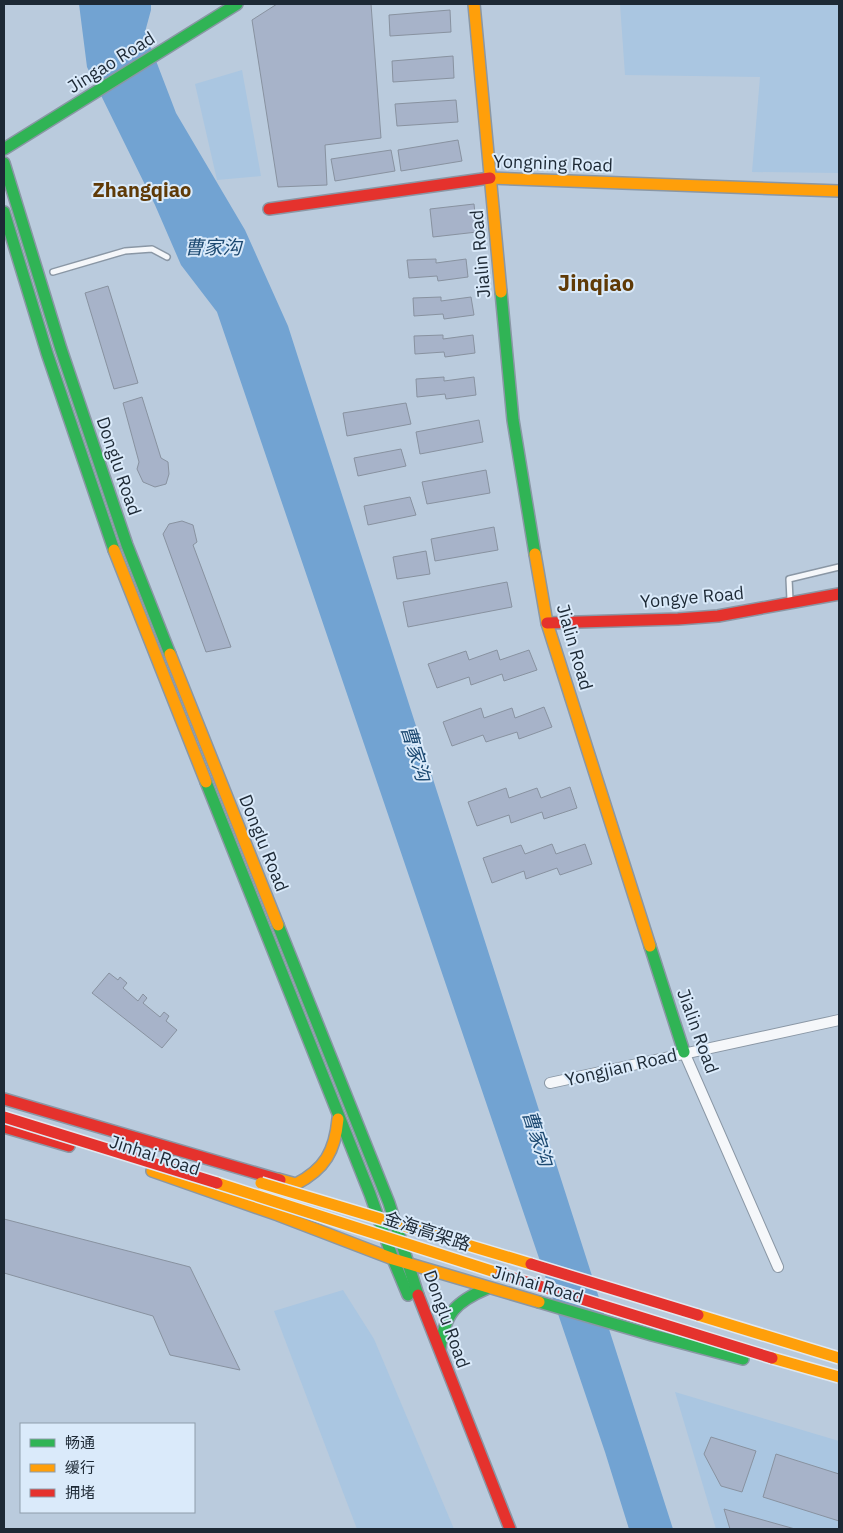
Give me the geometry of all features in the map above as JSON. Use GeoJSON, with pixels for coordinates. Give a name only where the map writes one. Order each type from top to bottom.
{"type":"FeatureCollection","features":[{"type":"Feature","properties":{"kind":"main road","name":"Jingao Road"},"geometry":{"type":"LineString","coordinates":[[4,149],[237,4]]}},
{"type":"Feature","properties":{"kind":"main road","name":"Jialin Road"},"geometry":{"type":"LineString","coordinates":[[474,4],[513,420],[547,623],[684,1052]]}},
{"type":"Feature","properties":{"kind":"main road","name":"Donglu Road"},"geometry":{"type":"LineString","coordinates":[[4,163],[61,349],[127,545],[393,1215],[418,1295],[510,1529]]}},
{"type":"Feature","properties":{"kind":"main road","name":"Yongning Road"},"geometry":{"type":"LineString","coordinates":[[269,210],[491,178],[839,191]]}},
{"type":"Feature","properties":{"kind":"main road","name":"Donglu Road"},"geometry":{"type":"LineString","coordinates":[[4,212],[74,434],[117,559],[376,1210],[393,1259],[499,1529]]}},
{"type":"Feature","properties":{"kind":"main road","name":"Yongye Road"},"geometry":{"type":"LineString","coordinates":[[547,623],[699,618],[839,594]]}},
{"type":"Feature","properties":{"kind":"main road","name":"Jinhai Road"},"geometry":{"type":"LineString","coordinates":[[4,1099],[612,1279],[839,1349]]}},
{"type":"Feature","properties":{"kind":"main road","name":"金海高架路"},"geometry":{"type":"LineString","coordinates":[[4,1106],[351,1209],[839,1358]]}},
{"type":"Feature","properties":{"kind":"main road"},"geometry":{"type":"LineString","coordinates":[[272,1178],[296,1184],[304,1181],[320,1167],[327,1160],[335,1143],[338,1115]]}},
{"type":"Feature","properties":{"kind":"main road","name":"金海高架路"},"geometry":{"type":"LineString","coordinates":[[4,1117],[266,1198],[601,1306],[839,1377]]}},
{"type":"Feature","properties":{"kind":"main road","name":"Jinhai Road"},"geometry":{"type":"LineString","coordinates":[[4,1127],[139,1167],[278,1215],[393,1259],[652,1335],[839,1383]]}},
{"type":"Feature","properties":{"kind":"main road"},"geometry":{"type":"LineString","coordinates":[[266,1198],[594,1312],[839,1383]]}},
{"type":"Feature","properties":{"kind":"main road"},"geometry":{"type":"LineString","coordinates":[[440,1353],[442,1329],[450,1313],[463,1300],[488,1288]]}},
{"type":"Feature","properties":{"kind":"street","name":"Yongjian Road"},"geometry":{"type":"LineString","coordinates":[[550,1083],[684,1052],[839,1020]]}},
{"type":"Feature","properties":{"kind":"street","name":"Jialin Road"},"geometry":{"type":"LineString","coordinates":[[684,1052],[778,1267]]}},
{"type":"Feature","properties":{"kind":"lane"},"geometry":{"type":"LineString","coordinates":[[53,272],[125,251],[152,249],[167,257]]}},
{"type":"Feature","properties":{"kind":"lane"},"geometry":{"type":"LineString","coordinates":[[790,603],[790,579],[839,568]]}},
{"type":"Feature","properties":{"kind":"shaded area"},"geometry":{"type":"Polygon","coordinates":[[[620,4],[839,4],[839,173],[752,172],[760,77],[625,75],[620,4]]]}},
{"type":"Feature","properties":{"kind":"shaded area"},"geometry":{"type":"Polygon","coordinates":[[[242,70],[261,176],[217,180],[195,84],[242,70]]]}},
{"type":"Feature","properties":{"kind":"shaded area"},"geometry":{"type":"Polygon","coordinates":[[[343,1290],[374,1339],[454,1529],[357,1529],[274,1311],[343,1290]]]}},
{"type":"Feature","properties":{"kind":"shaded area"},"geometry":{"type":"Polygon","coordinates":[[[675,1392],[839,1441],[839,1529],[716,1529],[675,1392]]]}},
{"type":"Feature","properties":{"kind":"water","name":"曹家沟"},"geometry":{"type":"Polygon","coordinates":[[[79,4],[151,4],[145,32],[176,113],[245,230],[288,326],[673,1529],[629,1529],[605,1452],[217,312],[181,265],[155,205],[87,67],[79,4]]]}},
{"type":"Feature","properties":{"kind":"building"},"geometry":{"type":"Polygon","coordinates":[[[277,4],[371,4],[381,138],[325,145],[327,185],[278,187],[252,20],[277,4]]]}},
{"type":"Feature","properties":{"kind":"building"},"geometry":{"type":"Polygon","coordinates":[[[450,10],[451,32],[390,36],[389,15],[450,10]]]}},
{"type":"Feature","properties":{"kind":"building"},"geometry":{"type":"Polygon","coordinates":[[[453,56],[454,78],[393,82],[392,61],[453,56]]]}},
{"type":"Feature","properties":{"kind":"building"},"geometry":{"type":"Polygon","coordinates":[[[456,100],[458,122],[397,126],[395,104],[456,100]]]}},
{"type":"Feature","properties":{"kind":"building"},"geometry":{"type":"Polygon","coordinates":[[[458,140],[462,161],[401,171],[398,150],[458,140]]]}},
{"type":"Feature","properties":{"kind":"building"},"geometry":{"type":"Polygon","coordinates":[[[391,150],[395,171],[335,181],[331,159],[391,150]]]}},
{"type":"Feature","properties":{"kind":"building"},"geometry":{"type":"Polygon","coordinates":[[[474,204],[477,232],[433,237],[430,209],[474,204]]]}},
{"type":"Feature","properties":{"kind":"building"},"geometry":{"type":"Polygon","coordinates":[[[436,259],[436,263],[466,259],[468,277],[438,281],[437,276],[409,278],[407,260],[436,259]]]}},
{"type":"Feature","properties":{"kind":"building"},"geometry":{"type":"Polygon","coordinates":[[[108,286],[138,383],[114,389],[85,293],[108,286]]]}},
{"type":"Feature","properties":{"kind":"building"},"geometry":{"type":"Polygon","coordinates":[[[441,297],[441,301],[471,297],[474,315],[444,319],[443,314],[414,316],[413,298],[441,297]]]}},
{"type":"Feature","properties":{"kind":"building"},"geometry":{"type":"Polygon","coordinates":[[[443,335],[443,339],[473,335],[475,353],[445,357],[444,352],[415,354],[414,336],[443,335]]]}},
{"type":"Feature","properties":{"kind":"building"},"geometry":{"type":"Polygon","coordinates":[[[444,377],[444,381],[474,377],[476,395],[446,399],[445,394],[417,397],[416,379],[444,377]]]}},
{"type":"Feature","properties":{"kind":"building"},"geometry":{"type":"Polygon","coordinates":[[[142,397],[161,458],[168,462],[169,474],[166,484],[155,487],[143,482],[137,469],[139,462],[123,403],[142,397]]]}},
{"type":"Feature","properties":{"kind":"building"},"geometry":{"type":"Polygon","coordinates":[[[406,403],[411,424],[347,436],[343,413],[406,403]]]}},
{"type":"Feature","properties":{"kind":"building"},"geometry":{"type":"Polygon","coordinates":[[[479,420],[483,442],[420,454],[416,432],[479,420]]]}},
{"type":"Feature","properties":{"kind":"building"},"geometry":{"type":"Polygon","coordinates":[[[401,449],[406,466],[358,476],[354,458],[401,449]]]}},
{"type":"Feature","properties":{"kind":"building"},"geometry":{"type":"Polygon","coordinates":[[[486,470],[490,493],[427,504],[422,482],[486,470]]]}},
{"type":"Feature","properties":{"kind":"building"},"geometry":{"type":"Polygon","coordinates":[[[410,497],[416,515],[368,525],[364,506],[410,497]]]}},
{"type":"Feature","properties":{"kind":"building"},"geometry":{"type":"Polygon","coordinates":[[[182,521],[193,525],[197,542],[193,545],[231,647],[206,652],[163,534],[169,524],[182,521]]]}},
{"type":"Feature","properties":{"kind":"building"},"geometry":{"type":"Polygon","coordinates":[[[494,527],[498,550],[435,561],[431,539],[494,527]]]}},
{"type":"Feature","properties":{"kind":"building"},"geometry":{"type":"Polygon","coordinates":[[[426,551],[430,574],[397,579],[393,557],[426,551]]]}},
{"type":"Feature","properties":{"kind":"building"},"geometry":{"type":"Polygon","coordinates":[[[507,582],[512,607],[408,627],[403,602],[507,582]]]}},
{"type":"Feature","properties":{"kind":"building"},"geometry":{"type":"Polygon","coordinates":[[[497,650],[500,660],[529,650],[537,670],[504,681],[502,674],[471,685],[469,677],[437,688],[428,664],[466,651],[469,660],[497,650]]]}},
{"type":"Feature","properties":{"kind":"building"},"geometry":{"type":"Polygon","coordinates":[[[544,707],[552,727],[519,739],[517,732],[486,742],[483,735],[452,746],[443,722],[481,708],[484,718],[512,708],[515,718],[544,707]]]}},
{"type":"Feature","properties":{"kind":"building"},"geometry":{"type":"Polygon","coordinates":[[[570,787],[577,808],[544,819],[542,812],[511,823],[509,815],[477,826],[468,802],[506,788],[509,798],[537,788],[541,798],[570,787]]]}},
{"type":"Feature","properties":{"kind":"building"},"geometry":{"type":"Polygon","coordinates":[[[552,844],[556,854],[585,844],[592,864],[560,875],[557,868],[526,879],[524,871],[492,883],[483,858],[521,845],[525,854],[552,844]]]}},
{"type":"Feature","properties":{"kind":"building"},"geometry":{"type":"Polygon","coordinates":[[[109,973],[118,980],[120,977],[127,983],[123,988],[138,1001],[143,994],[147,998],[143,1003],[160,1017],[164,1012],[169,1016],[166,1021],[177,1030],[162,1048],[92,993],[109,973]]]}},
{"type":"Feature","properties":{"kind":"building"},"geometry":{"type":"Polygon","coordinates":[[[4,1219],[190,1267],[240,1370],[170,1355],[153,1316],[4,1273],[4,1219]]]}},
{"type":"Feature","properties":{"kind":"building"},"geometry":{"type":"Polygon","coordinates":[[[711,1437],[756,1451],[742,1492],[721,1486],[704,1454],[711,1437]]]}},
{"type":"Feature","properties":{"kind":"building"},"geometry":{"type":"Polygon","coordinates":[[[776,1454],[839,1474],[839,1521],[763,1497],[776,1454]]]}},
{"type":"Feature","properties":{"kind":"building"},"geometry":{"type":"Polygon","coordinates":[[[724,1509],[795,1529],[730,1529],[724,1509]]]}},
{"type":"Feature","properties":{"kind":"traffic: fast"},"geometry":{"type":"LineString","coordinates":[[4,149],[237,4]]}},
{"type":"Feature","properties":{"kind":"traffic: fast"},"geometry":{"type":"LineString","coordinates":[[4,163],[61,349],[127,545],[170,654]]}},
{"type":"Feature","properties":{"kind":"traffic: fast"},"geometry":{"type":"LineString","coordinates":[[4,212],[47,353],[114,550]]}},
{"type":"Feature","properties":{"kind":"traffic: fast"},"geometry":{"type":"LineString","coordinates":[[501,292],[513,420],[535,554]]}},
{"type":"Feature","properties":{"kind":"traffic: fast"},"geometry":{"type":"LineString","coordinates":[[206,782],[370,1194],[408,1295]]}},
{"type":"Feature","properties":{"kind":"traffic: fast"},"geometry":{"type":"LineString","coordinates":[[278,925],[389,1203],[418,1295]]}},
{"type":"Feature","properties":{"kind":"traffic: fast"},"geometry":{"type":"LineString","coordinates":[[650,946],[684,1052]]}},
{"type":"Feature","properties":{"kind":"traffic: fast"},"geometry":{"type":"LineString","coordinates":[[440,1349],[445,1326],[454,1310],[467,1298],[488,1288]]}},
{"type":"Feature","properties":{"kind":"traffic: fast"},"geometry":{"type":"LineString","coordinates":[[539,1302],[743,1359]]}},
{"type":"Feature","properties":{"kind":"traffic: slow"},"geometry":{"type":"LineString","coordinates":[[474,4],[501,292]]}},
{"type":"Feature","properties":{"kind":"traffic: slow"},"geometry":{"type":"LineString","coordinates":[[490,178],[839,191]]}},
{"type":"Feature","properties":{"kind":"traffic: slow"},"geometry":{"type":"LineString","coordinates":[[114,550],[206,782]]}},
{"type":"Feature","properties":{"kind":"traffic: slow"},"geometry":{"type":"LineString","coordinates":[[535,554],[547,623],[650,946]]}},
{"type":"Feature","properties":{"kind":"traffic: slow"},"geometry":{"type":"LineString","coordinates":[[170,654],[278,925]]}},
{"type":"Feature","properties":{"kind":"traffic: slow"},"geometry":{"type":"LineString","coordinates":[[278,1179],[296,1184],[314,1172],[327,1158],[331,1150],[338,1119]]}},
{"type":"Feature","properties":{"kind":"traffic: slow"},"geometry":{"type":"LineString","coordinates":[[152,1171],[278,1215],[393,1259],[539,1302]]}},
{"type":"Feature","properties":{"kind":"traffic: slow"},"geometry":{"type":"LineString","coordinates":[[217,1183],[501,1274]]}},
{"type":"Feature","properties":{"kind":"traffic: slow"},"geometry":{"type":"LineString","coordinates":[[261,1183],[531,1264]]}},
{"type":"Feature","properties":{"kind":"traffic: slow"},"geometry":{"type":"LineString","coordinates":[[698,1315],[839,1358]]}},
{"type":"Feature","properties":{"kind":"traffic: slow"},"geometry":{"type":"LineString","coordinates":[[772,1358],[839,1377]]}},
{"type":"Feature","properties":{"kind":"traffic: jam"},"geometry":{"type":"LineString","coordinates":[[269,209],[490,178]]}},
{"type":"Feature","properties":{"kind":"traffic: jam"},"geometry":{"type":"LineString","coordinates":[[547,623],[718,616],[839,594]]}},
{"type":"Feature","properties":{"kind":"traffic: jam"},"geometry":{"type":"LineString","coordinates":[[4,1099],[280,1180]]}},
{"type":"Feature","properties":{"kind":"traffic: jam"},"geometry":{"type":"LineString","coordinates":[[4,1117],[217,1183]]}},
{"type":"Feature","properties":{"kind":"traffic: jam"},"geometry":{"type":"LineString","coordinates":[[4,1127],[69,1146]]}},
{"type":"Feature","properties":{"kind":"traffic: jam"},"geometry":{"type":"LineString","coordinates":[[531,1264],[698,1315]]}},
{"type":"Feature","properties":{"kind":"traffic: jam"},"geometry":{"type":"LineString","coordinates":[[501,1274],[772,1358]]}},
{"type":"Feature","properties":{"kind":"traffic: jam"},"geometry":{"type":"LineString","coordinates":[[418,1295],[510,1529]]}},
{"type":"Feature","properties":{"kind":"district","name":"Zhangqiao"},"geometry":{"type":"Point","coordinates":[142,189]}},
{"type":"Feature","properties":{"kind":"district","name":"Jinqiao"},"geometry":{"type":"Point","coordinates":[596,282]}}]}
